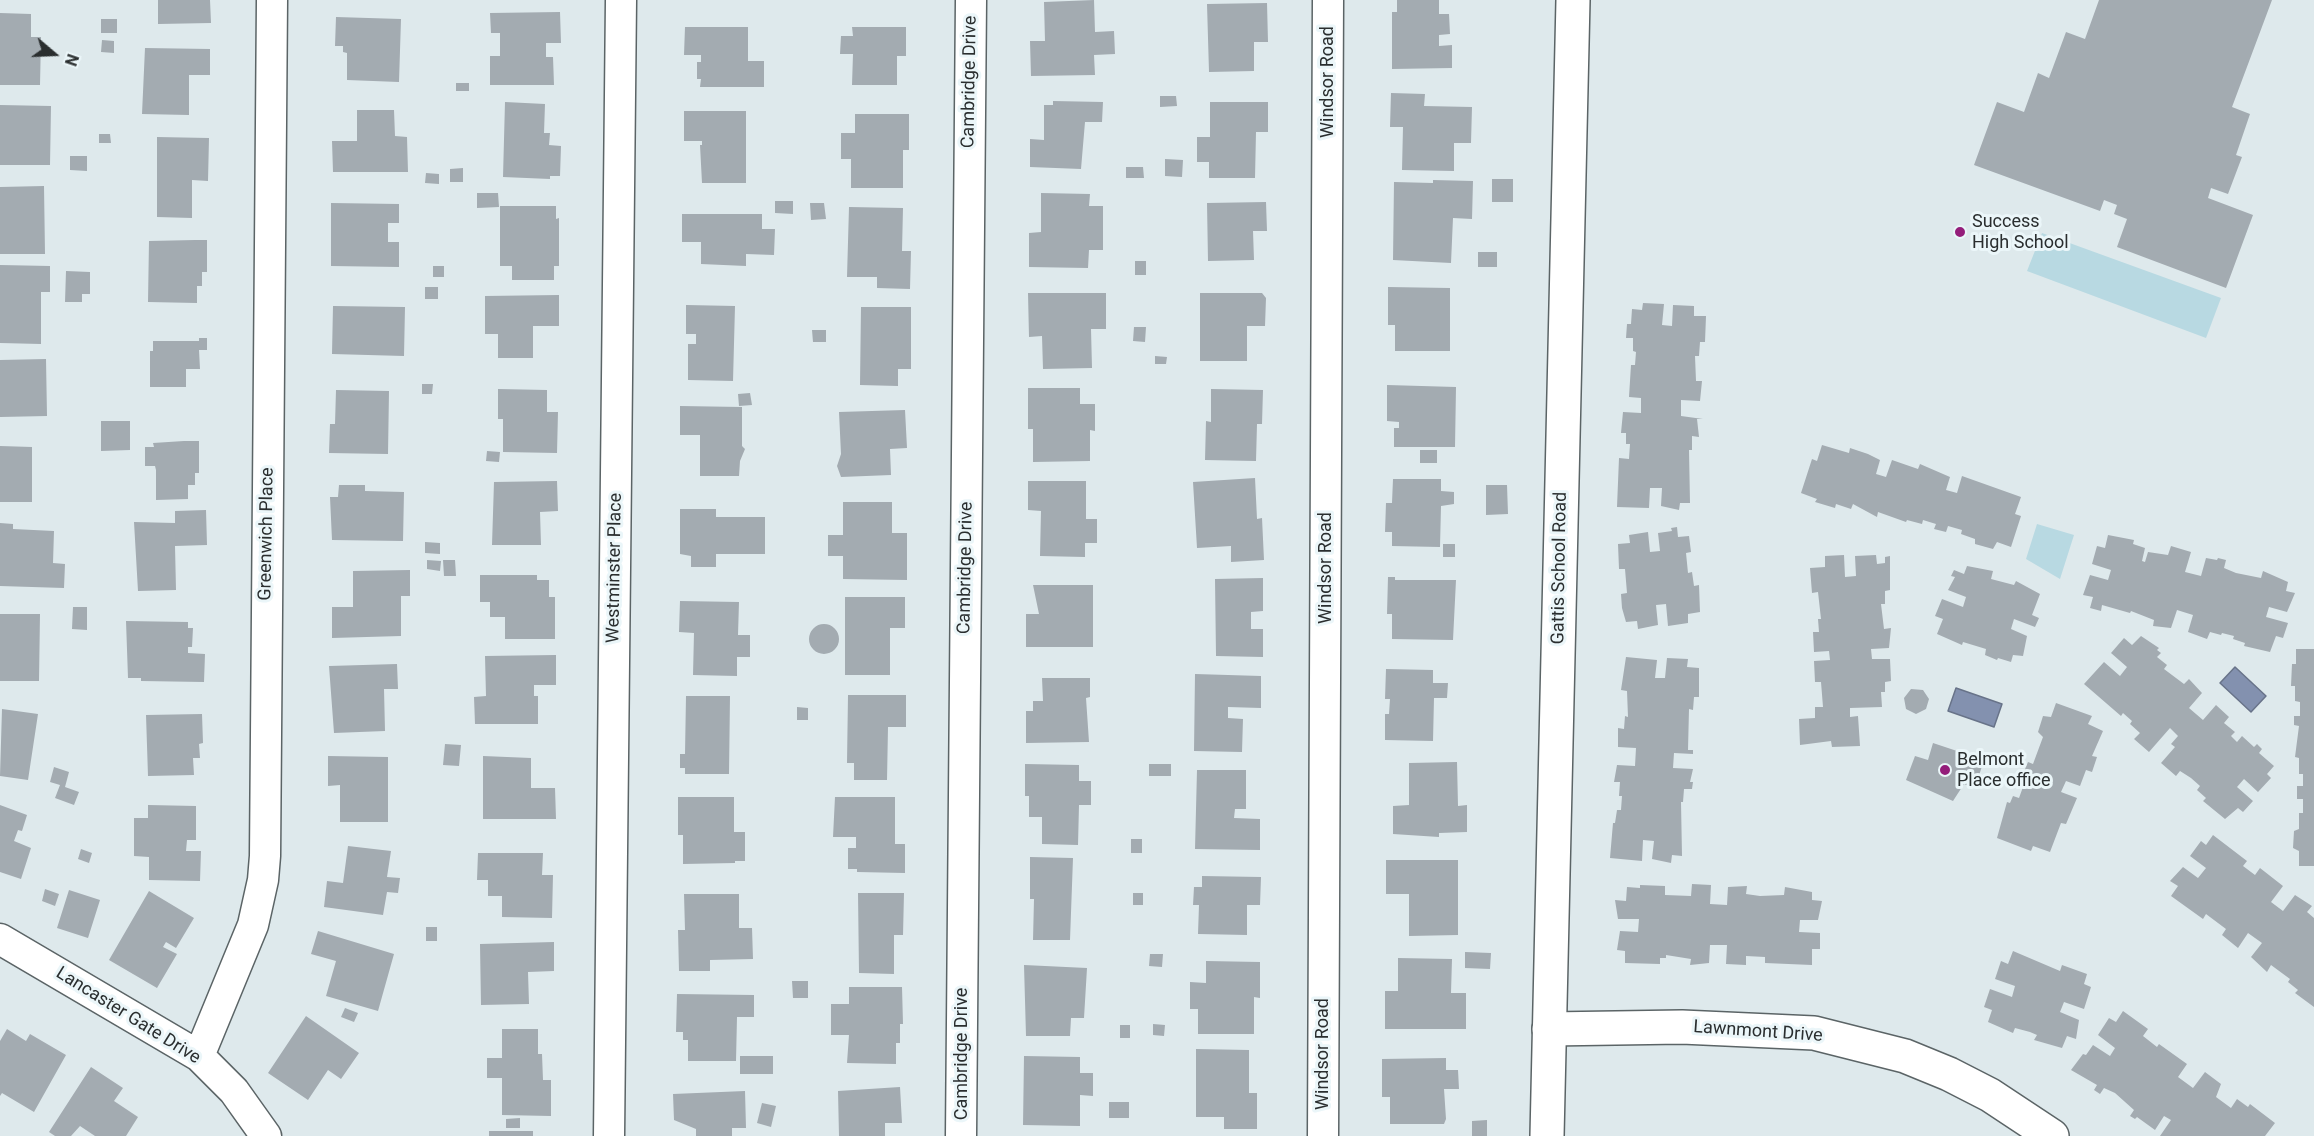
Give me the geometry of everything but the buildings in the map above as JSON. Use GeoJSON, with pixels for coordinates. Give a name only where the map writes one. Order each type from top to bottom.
{"type":"FeatureCollection","features":[{"type":"Feature","properties":{"kind":"main road","name":"Gattis School Road"},"geometry":{"type":"LineString","coordinates":[[1547,1136],[1573,0]]}},
{"type":"Feature","properties":{"kind":"main road","name":"Lawnmont Drive"},"geometry":{"type":"LineString","coordinates":[[1549,1029],[1682,1027],[1826,1035],[1905,1056],[1949,1074],[1990,1095],[2052,1136]]}},
{"type":"Feature","properties":{"kind":"street","name":"Greenwich Place"},"geometry":{"type":"LineString","coordinates":[[199,1056],[253,925],[263,880],[265,856],[272,0]]}},
{"type":"Feature","properties":{"kind":"street","name":"Westminster Place"},"geometry":{"type":"LineString","coordinates":[[609,1136],[621,0]]}},
{"type":"Feature","properties":{"kind":"street","name":"Cambridge Drive"},"geometry":{"type":"LineString","coordinates":[[961,1136],[971,0]]}},
{"type":"Feature","properties":{"kind":"street","name":"Windsor Road"},"geometry":{"type":"LineString","coordinates":[[1323,1136],[1328,0]]}},
{"type":"Feature","properties":{"kind":"street","name":"Lancaster Gate Drive"},"geometry":{"type":"LineString","coordinates":[[0,939],[199,1056],[234,1091],[266,1136]]}},
{"type":"Feature","properties":{"kind":"shaded area"},"geometry":{"type":"Polygon","coordinates":[[[2042,233],[2221,298],[2206,338],[2027,271],[2042,233]]]}},
{"type":"Feature","properties":{"kind":"shaded area"},"geometry":{"type":"Polygon","coordinates":[[[2037,524],[2074,535],[2060,579],[2026,559],[2037,524]]]}},
{"type":"Feature","properties":{"kind":"shaded area"},"geometry":{"type":"Polygon","coordinates":[[[2235,667],[2266,696],[2251,712],[2220,683],[2235,667]]]}},
{"type":"Feature","properties":{"kind":"shaded area"},"geometry":{"type":"Polygon","coordinates":[[[1956,688],[2002,704],[1994,727],[1948,711],[1956,688]]]}},
{"type":"Feature","properties":{"kind":"place","name":"Success High School"},"geometry":{"type":"Point","coordinates":[1960,232]}},
{"type":"Feature","properties":{"kind":"place","name":"Belmont Place office"},"geometry":{"type":"Point","coordinates":[1945,770]}}]}
